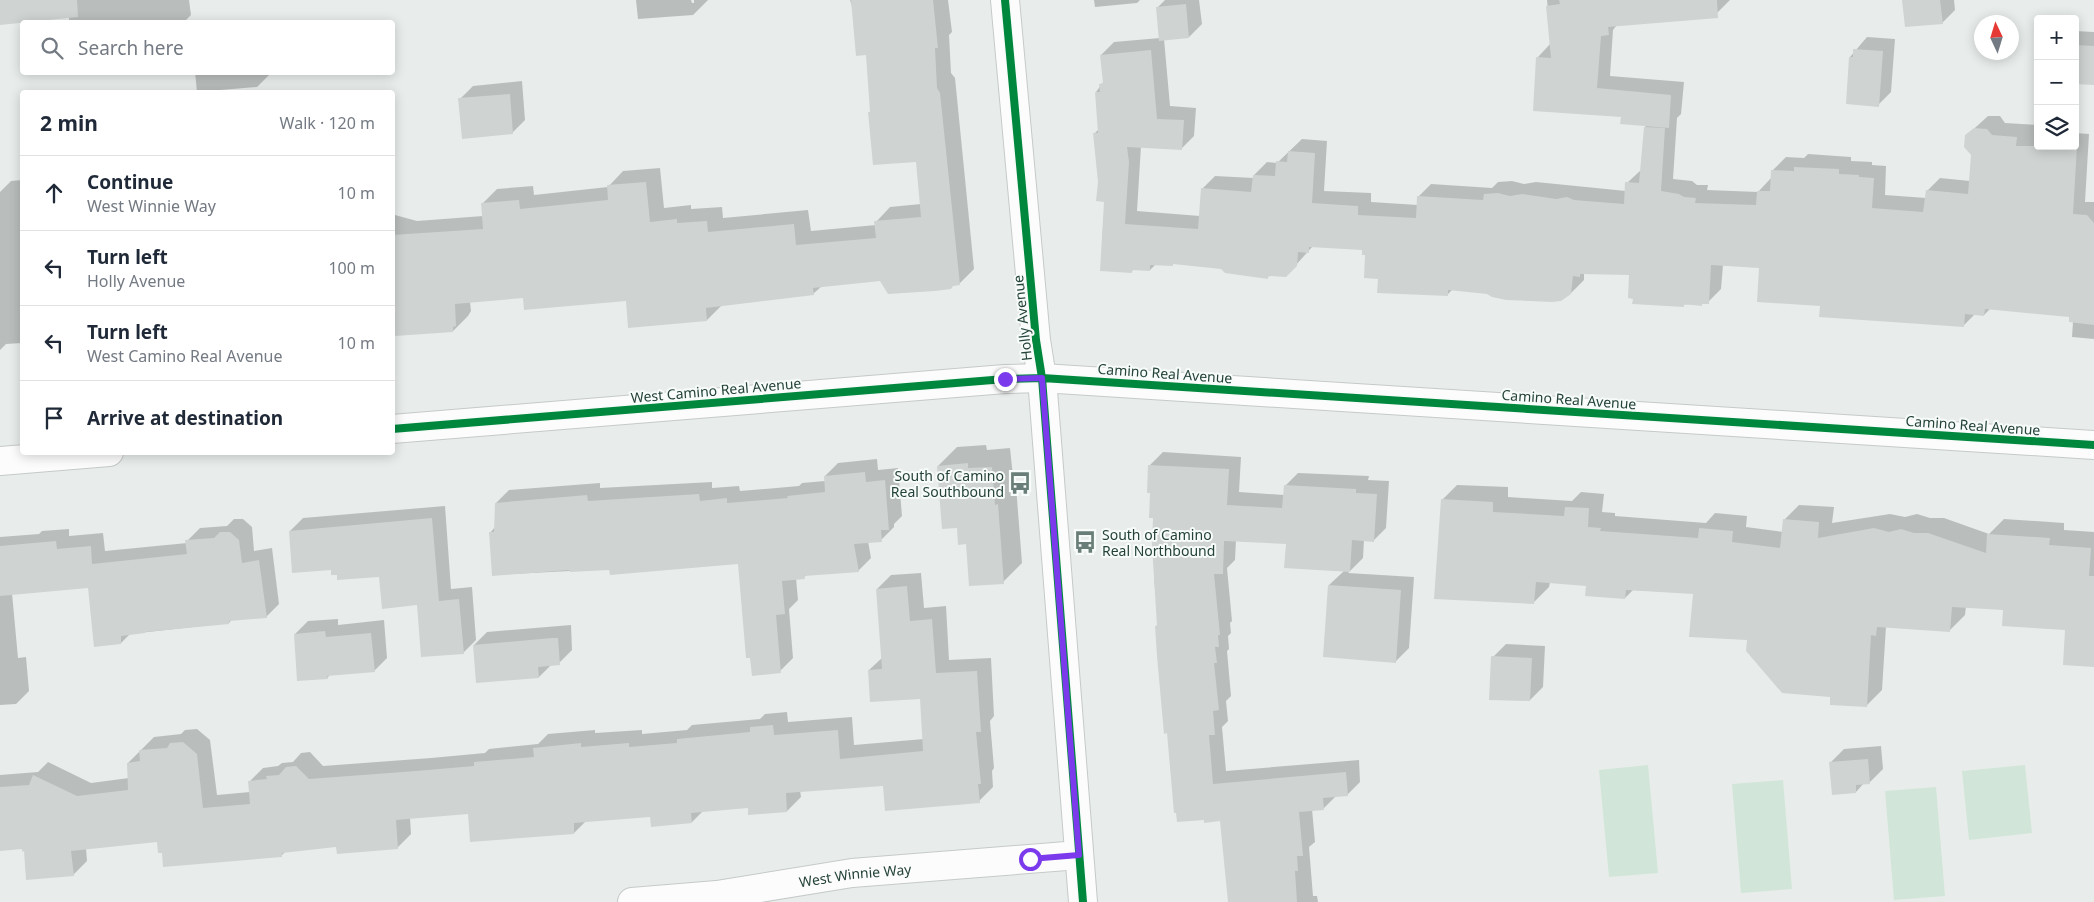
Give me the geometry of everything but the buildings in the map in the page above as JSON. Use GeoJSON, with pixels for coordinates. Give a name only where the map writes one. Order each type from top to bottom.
{"type":"FeatureCollection","features":[{"type":"Feature","properties":{"kind":"street","name":"Holly Avenue"},"geometry":{"type":"LineString","coordinates":[[1005,0],[1036,340],[1042,378],[1084,902]]}},
{"type":"Feature","properties":{"kind":"street","name":"West Camino Real Avenue"},"geometry":{"type":"LineString","coordinates":[[395,429],[995,380],[1042,378]]}},
{"type":"Feature","properties":{"kind":"street","name":"Camino Real Avenue"},"geometry":{"type":"LineString","coordinates":[[1042,378],[2094,445]]}},
{"type":"Feature","properties":{"kind":"street"},"geometry":{"type":"LineString","coordinates":[[0,461],[72,455]]}},
{"type":"Feature","properties":{"kind":"street","name":"West Winnie Way"},"geometry":{"type":"LineString","coordinates":[[632,902],[717,895],[852,873],[1079,855]]}},
{"type":"Feature","properties":{"kind":"green space"},"geometry":{"type":"Polygon","coordinates":[[[1648,765],[1658,873],[1609,877],[1599,770],[1648,765]]]}},
{"type":"Feature","properties":{"kind":"green space"},"geometry":{"type":"Polygon","coordinates":[[[2025,765],[2032,833],[1969,840],[1962,771],[2025,765]]]}},
{"type":"Feature","properties":{"kind":"green space"},"geometry":{"type":"Polygon","coordinates":[[[1783,780],[1792,889],[1741,893],[1732,784],[1783,780]]]}},
{"type":"Feature","properties":{"kind":"green space"},"geometry":{"type":"Polygon","coordinates":[[[1936,787],[1945,896],[1894,900],[1885,791],[1936,787]]]}},
{"type":"Feature","properties":{"kind":"cycle path"},"geometry":{"type":"LineString","coordinates":[[1005,0],[1036,340],[1042,378],[1083,902]]}},
{"type":"Feature","properties":{"kind":"cycle path"},"geometry":{"type":"LineString","coordinates":[[395,429],[1005,379],[1042,378],[2094,445]]}},
{"type":"Feature","properties":{"kind":"place","name":"South of Camino Real Southbound"},"geometry":{"type":"Point","coordinates":[1020,483]}},
{"type":"Feature","properties":{"kind":"place","name":"South of Camino Real Northbound"},"geometry":{"type":"Point","coordinates":[1085,542]}},
{"type":"Feature","properties":{"kind":"route"},"geometry":{"type":"LineString","coordinates":[[1005,379],[1042,378],[1079,855],[1030,859]]}}]}
